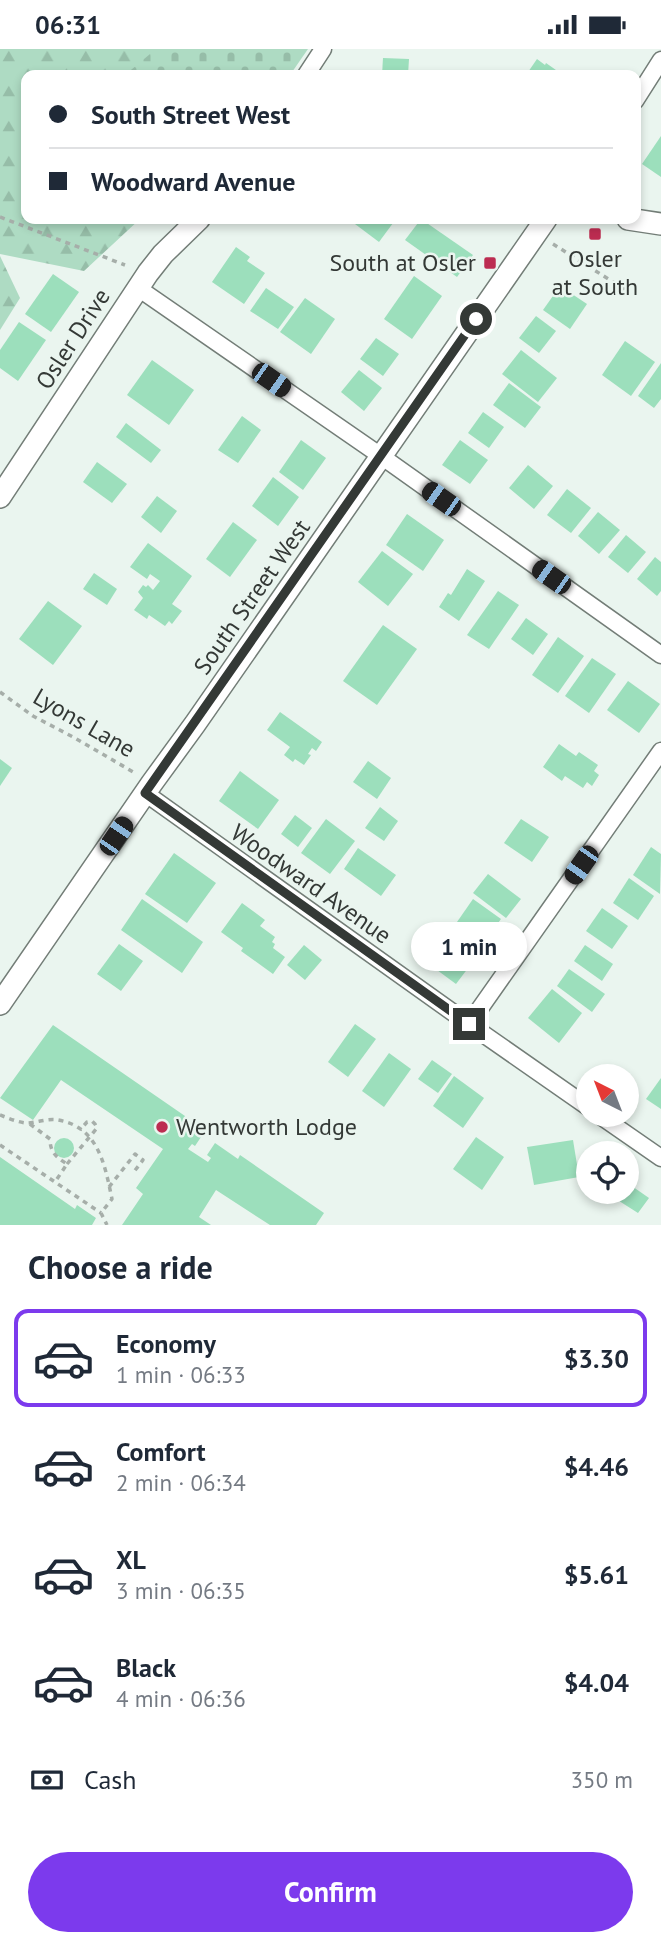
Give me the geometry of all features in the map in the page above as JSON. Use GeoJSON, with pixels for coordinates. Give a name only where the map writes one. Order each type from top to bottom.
{"type":"FeatureCollection","features":[{"type":"Feature","properties":{"kind":"street"},"geometry":{"type":"LineString","coordinates":[[309,70],[323,49]]}},
{"type":"Feature","properties":{"kind":"street"},"geometry":{"type":"LineString","coordinates":[[641,92],[661,60]]}},
{"type":"Feature","properties":{"kind":"street"},"geometry":{"type":"LineString","coordinates":[[641,221],[661,224]]}},
{"type":"Feature","properties":{"kind":"street","name":"Osler Drive"},"geometry":{"type":"LineString","coordinates":[[0,497],[138,288],[163,254],[194,224]]}},
{"type":"Feature","properties":{"kind":"street","name":"South Street West"},"geometry":{"type":"LineString","coordinates":[[0,1004],[542,224]]}},
{"type":"Feature","properties":{"kind":"street"},"geometry":{"type":"LineString","coordinates":[[138,288],[382,456],[661,655]]}},
{"type":"Feature","properties":{"kind":"street"},"geometry":{"type":"LineString","coordinates":[[469,1024],[661,751]]}},
{"type":"Feature","properties":{"kind":"street","name":"Woodward Avenue"},"geometry":{"type":"LineString","coordinates":[[148,788],[469,1024],[576,1099]]}},
{"type":"Feature","properties":{"kind":"street"},"geometry":{"type":"LineString","coordinates":[[617,1127],[661,1158]]}},
{"type":"Feature","properties":{"kind":"path"},"geometry":{"type":"LineString","coordinates":[[0,217],[125,265]]}},
{"type":"Feature","properties":{"kind":"path"},"geometry":{"type":"LineString","coordinates":[[551,243],[629,292]]}},
{"type":"Feature","properties":{"kind":"path","name":"Lyons Lane"},"geometry":{"type":"LineString","coordinates":[[0,692],[33,716],[74,737],[148,788]]}},
{"type":"Feature","properties":{"kind":"path"},"geometry":{"type":"LineString","coordinates":[[0,1115],[23,1123],[58,1120],[89,1137],[104,1160],[112,1199],[102,1213]]}},
{"type":"Feature","properties":{"kind":"path"},"geometry":{"type":"LineString","coordinates":[[55,1182],[66,1164],[97,1128],[92,1121],[87,1122],[80,1130]]}},
{"type":"Feature","properties":{"kind":"path"},"geometry":{"type":"LineString","coordinates":[[28,1122],[50,1139],[50,1147],[55,1157],[66,1164]]}},
{"type":"Feature","properties":{"kind":"path"},"geometry":{"type":"LineString","coordinates":[[0,1145],[102,1213],[107,1225]]}},
{"type":"Feature","properties":{"kind":"path"},"geometry":{"type":"LineString","coordinates":[[109,1187],[135,1154],[143,1160],[133,1173]]}},
{"type":"Feature","properties":{"kind":"green space"},"geometry":{"type":"Polygon","coordinates":[[[0,49],[218,49],[209,70],[21,70],[21,224],[135,224],[84,271],[0,254],[0,49]]]}},
{"type":"Feature","properties":{"kind":"green space"},"geometry":{"type":"Polygon","coordinates":[[[156,49],[308,49],[293,70],[131,70],[156,49]]]}},
{"type":"Feature","properties":{"kind":"green space"},"geometry":{"type":"Polygon","coordinates":[[[0,256],[20,298],[0,330],[0,256]]]}},
{"type":"Feature","properties":{"kind":"building"},"geometry":{"type":"Polygon","coordinates":[[[383,58],[409,59],[408,70],[382,70],[383,58]]]}},
{"type":"Feature","properties":{"kind":"building"},"geometry":{"type":"Polygon","coordinates":[[[537,59],[556,70],[529,70],[537,59]]]}},
{"type":"Feature","properties":{"kind":"building"},"geometry":{"type":"Polygon","coordinates":[[[661,136],[661,177],[642,164],[661,136]]]}},
{"type":"Feature","properties":{"kind":"building"},"geometry":{"type":"Polygon","coordinates":[[[355,224],[392,224],[379,242],[355,224]]]}},
{"type":"Feature","properties":{"kind":"building"},"geometry":{"type":"Polygon","coordinates":[[[417,224],[428,224],[473,255],[457,277],[405,240],[417,224]]]}},
{"type":"Feature","properties":{"kind":"building"},"geometry":{"type":"Polygon","coordinates":[[[236,247],[250,257],[247,261],[265,273],[244,304],[212,282],[236,247]]]}},
{"type":"Feature","properties":{"kind":"building"},"geometry":{"type":"Polygon","coordinates":[[[53,274],[79,292],[51,332],[25,314],[53,274]]]}},
{"type":"Feature","properties":{"kind":"building"},"geometry":{"type":"Polygon","coordinates":[[[414,276],[442,296],[412,339],[384,319],[414,276]]]}},
{"type":"Feature","properties":{"kind":"building"},"geometry":{"type":"Polygon","coordinates":[[[560,286],[587,304],[570,329],[543,310],[560,286]]]}},
{"type":"Feature","properties":{"kind":"building"},"geometry":{"type":"Polygon","coordinates":[[[266,288],[294,307],[278,329],[250,311],[266,288]]]}},
{"type":"Feature","properties":{"kind":"building"},"geometry":{"type":"Polygon","coordinates":[[[305,298],[335,319],[311,354],[280,332],[305,298]]]}},
{"type":"Feature","properties":{"kind":"building"},"geometry":{"type":"Polygon","coordinates":[[[536,316],[556,331],[539,353],[519,338],[536,316]]]}},
{"type":"Feature","properties":{"kind":"building"},"geometry":{"type":"Polygon","coordinates":[[[19,322],[46,340],[18,381],[0,368],[0,350],[19,322]]]}},
{"type":"Feature","properties":{"kind":"building"},"geometry":{"type":"Polygon","coordinates":[[[376,338],[399,354],[383,376],[360,359],[376,338]]]}},
{"type":"Feature","properties":{"kind":"building"},"geometry":{"type":"Polygon","coordinates":[[[625,341],[655,362],[631,396],[602,375],[625,341]]]}},
{"type":"Feature","properties":{"kind":"building"},"geometry":{"type":"Polygon","coordinates":[[[521,350],[557,378],[538,402],[502,374],[521,350]]]}},
{"type":"Feature","properties":{"kind":"building"},"geometry":{"type":"Polygon","coordinates":[[[152,360],[194,390],[169,425],[127,395],[152,360]]]}},
{"type":"Feature","properties":{"kind":"building"},"geometry":{"type":"Polygon","coordinates":[[[661,363],[661,399],[654,408],[638,396],[661,363]]]}},
{"type":"Feature","properties":{"kind":"building"},"geometry":{"type":"Polygon","coordinates":[[[359,370],[382,388],[364,411],[341,392],[359,370]]]}},
{"type":"Feature","properties":{"kind":"building"},"geometry":{"type":"Polygon","coordinates":[[[509,383],[541,407],[525,428],[493,405],[509,383]]]}},
{"type":"Feature","properties":{"kind":"building"},"geometry":{"type":"Polygon","coordinates":[[[483,412],[504,427],[489,448],[468,433],[483,412]]]}},
{"type":"Feature","properties":{"kind":"building"},"geometry":{"type":"Polygon","coordinates":[[[242,416],[261,430],[238,463],[218,450],[242,416]]]}},
{"type":"Feature","properties":{"kind":"building"},"geometry":{"type":"Polygon","coordinates":[[[126,423],[161,450],[151,463],[116,437],[126,423]]]}},
{"type":"Feature","properties":{"kind":"building"},"geometry":{"type":"Polygon","coordinates":[[[301,440],[326,458],[303,490],[279,472],[301,440]]]}},
{"type":"Feature","properties":{"kind":"building"},"geometry":{"type":"Polygon","coordinates":[[[460,440],[488,460],[470,484],[442,465],[460,440]]]}},
{"type":"Feature","properties":{"kind":"building"},"geometry":{"type":"Polygon","coordinates":[[[97,462],[127,484],[112,503],[83,482],[97,462]]]}},
{"type":"Feature","properties":{"kind":"building"},"geometry":{"type":"Polygon","coordinates":[[[528,465],[553,486],[534,509],[509,488],[528,465]]]}},
{"type":"Feature","properties":{"kind":"building"},"geometry":{"type":"Polygon","coordinates":[[[273,477],[299,497],[278,526],[252,506],[273,477]]]}},
{"type":"Feature","properties":{"kind":"building"},"geometry":{"type":"Polygon","coordinates":[[[567,489],[591,508],[571,533],[547,515],[567,489]]]}},
{"type":"Feature","properties":{"kind":"building"},"geometry":{"type":"Polygon","coordinates":[[[157,496],[177,511],[161,533],[141,517],[157,496]]]}},
{"type":"Feature","properties":{"kind":"building"},"geometry":{"type":"Polygon","coordinates":[[[598,512],[620,530],[599,554],[578,536],[598,512]]]}},
{"type":"Feature","properties":{"kind":"building"},"geometry":{"type":"Polygon","coordinates":[[[407,514],[444,540],[423,571],[386,545],[407,514]]]}},
{"type":"Feature","properties":{"kind":"building"},"geometry":{"type":"Polygon","coordinates":[[[233,522],[257,540],[230,577],[206,559],[233,522]]]}},
{"type":"Feature","properties":{"kind":"building"},"geometry":{"type":"Polygon","coordinates":[[[626,535],[646,552],[628,573],[608,557],[626,535]]]}},
{"type":"Feature","properties":{"kind":"building"},"geometry":{"type":"Polygon","coordinates":[[[148,543],[192,576],[172,604],[182,611],[172,624],[169,621],[165,626],[149,615],[147,619],[134,610],[143,598],[138,592],[143,585],[148,585],[153,590],[160,581],[150,574],[147,579],[130,567],[148,543]]]}},
{"type":"Feature","properties":{"kind":"building"},"geometry":{"type":"Polygon","coordinates":[[[382,551],[413,574],[388,606],[358,582],[382,551]]]}},
{"type":"Feature","properties":{"kind":"building"},"geometry":{"type":"Polygon","coordinates":[[[655,557],[661,562],[661,591],[657,596],[637,579],[655,557]]]}},
{"type":"Feature","properties":{"kind":"building"},"geometry":{"type":"Polygon","coordinates":[[[467,569],[485,581],[459,621],[439,607],[448,593],[451,595],[467,569]]]}},
{"type":"Feature","properties":{"kind":"building"},"geometry":{"type":"Polygon","coordinates":[[[94,573],[117,589],[107,605],[83,589],[94,573]]]}},
{"type":"Feature","properties":{"kind":"building"},"geometry":{"type":"Polygon","coordinates":[[[498,591],[519,605],[489,649],[467,635],[498,591]]]}},
{"type":"Feature","properties":{"kind":"building"},"geometry":{"type":"Polygon","coordinates":[[[48,601],[82,626],[53,665],[19,639],[48,601]]]}},
{"type":"Feature","properties":{"kind":"building"},"geometry":{"type":"Polygon","coordinates":[[[526,618],[548,634],[533,655],[511,639],[526,618]]]}},
{"type":"Feature","properties":{"kind":"building"},"geometry":{"type":"Polygon","coordinates":[[[383,625],[417,649],[377,705],[343,681],[383,625]]]}},
{"type":"Feature","properties":{"kind":"building"},"geometry":{"type":"Polygon","coordinates":[[[558,637],[584,656],[558,693],[532,675],[558,637]]]}},
{"type":"Feature","properties":{"kind":"building"},"geometry":{"type":"Polygon","coordinates":[[[592,658],[616,674],[589,713],[565,696],[592,658]]]}},
{"type":"Feature","properties":{"kind":"building"},"geometry":{"type":"Polygon","coordinates":[[[628,681],[660,704],[639,733],[607,710],[628,681]]]}},
{"type":"Feature","properties":{"kind":"building"},"geometry":{"type":"Polygon","coordinates":[[[280,712],[322,742],[316,751],[312,748],[304,765],[295,759],[293,762],[284,755],[290,747],[267,730],[280,712]]]}},
{"type":"Feature","properties":{"kind":"building"},"geometry":{"type":"Polygon","coordinates":[[[559,744],[576,756],[579,752],[598,765],[594,771],[599,775],[592,786],[587,782],[583,788],[565,776],[562,781],[543,767],[559,744]]]}},
{"type":"Feature","properties":{"kind":"building"},"geometry":{"type":"Polygon","coordinates":[[[0,759],[12,768],[0,786],[0,759]]]}},
{"type":"Feature","properties":{"kind":"building"},"geometry":{"type":"Polygon","coordinates":[[[368,761],[391,778],[377,799],[353,782],[368,761]]]}},
{"type":"Feature","properties":{"kind":"building"},"geometry":{"type":"Polygon","coordinates":[[[240,771],[279,800],[258,829],[219,801],[240,771]]]}},
{"type":"Feature","properties":{"kind":"building"},"geometry":{"type":"Polygon","coordinates":[[[380,807],[398,821],[384,841],[365,828],[380,807]]]}},
{"type":"Feature","properties":{"kind":"building"},"geometry":{"type":"Polygon","coordinates":[[[295,815],[312,828],[298,847],[281,834],[295,815]]]}},
{"type":"Feature","properties":{"kind":"building"},"geometry":{"type":"Polygon","coordinates":[[[326,819],[355,841],[330,874],[301,853],[326,819]]]}},
{"type":"Feature","properties":{"kind":"building"},"geometry":{"type":"Polygon","coordinates":[[[521,819],[549,837],[532,862],[504,843],[521,819]]]}},
{"type":"Feature","properties":{"kind":"building"},"geometry":{"type":"Polygon","coordinates":[[[651,847],[661,854],[660,894],[633,875],[651,847]]]}},
{"type":"Feature","properties":{"kind":"building"},"geometry":{"type":"Polygon","coordinates":[[[358,848],[396,875],[381,896],[344,869],[358,848]]]}},
{"type":"Feature","properties":{"kind":"building"},"geometry":{"type":"Polygon","coordinates":[[[174,853],[216,883],[187,923],[145,894],[174,853]]]}},
{"type":"Feature","properties":{"kind":"building"},"geometry":{"type":"Polygon","coordinates":[[[488,874],[521,899],[506,918],[473,893],[488,874]]]}},
{"type":"Feature","properties":{"kind":"building"},"geometry":{"type":"Polygon","coordinates":[[[629,878],[654,896],[638,920],[613,903],[629,878]]]}},
{"type":"Feature","properties":{"kind":"building"},"geometry":{"type":"Polygon","coordinates":[[[142,899],[203,942],[182,973],[121,930],[142,899]]]}},
{"type":"Feature","properties":{"kind":"building"},"geometry":{"type":"Polygon","coordinates":[[[473,899],[501,919],[485,941],[457,922],[473,899]]]}},
{"type":"Feature","properties":{"kind":"building"},"geometry":{"type":"Polygon","coordinates":[[[242,903],[265,920],[260,926],[275,937],[273,948],[285,957],[273,974],[241,951],[243,948],[221,932],[242,903]]]}},
{"type":"Feature","properties":{"kind":"building"},"geometry":{"type":"Polygon","coordinates":[[[602,908],[628,926],[612,949],[586,931],[602,908]]]}},
{"type":"Feature","properties":{"kind":"building"},"geometry":{"type":"Polygon","coordinates":[[[462,937],[481,951],[456,984],[437,970],[462,937]]]}},
{"type":"Feature","properties":{"kind":"building"},"geometry":{"type":"Polygon","coordinates":[[[119,944],[143,961],[121,991],[97,974],[119,944]]]}},
{"type":"Feature","properties":{"kind":"building"},"geometry":{"type":"Polygon","coordinates":[[[304,945],[322,960],[305,980],[287,965],[304,945]]]}},
{"type":"Feature","properties":{"kind":"building"},"geometry":{"type":"Polygon","coordinates":[[[585,945],[613,964],[602,981],[574,961],[585,945]]]}},
{"type":"Feature","properties":{"kind":"building"},"geometry":{"type":"Polygon","coordinates":[[[569,969],[605,994],[592,1012],[557,986],[569,969]]]}},
{"type":"Feature","properties":{"kind":"building"},"geometry":{"type":"Polygon","coordinates":[[[552,989],[582,1013],[559,1043],[528,1018],[552,989]]]}},
{"type":"Feature","properties":{"kind":"building"},"geometry":{"type":"Polygon","coordinates":[[[355,1024],[376,1039],[348,1077],[328,1062],[355,1024]]]}},
{"type":"Feature","properties":{"kind":"building","name":"Wentworth Lodge"},"geometry":{"type":"Polygon","coordinates":[[[53,1025],[185,1116],[183,1120],[203,1134],[195,1146],[192,1144],[188,1149],[208,1162],[211,1158],[207,1155],[215,1143],[238,1159],[240,1155],[324,1213],[316,1225],[270,1225],[216,1190],[199,1217],[211,1225],[122,1225],[143,1194],[136,1188],[163,1149],[61,1080],[33,1120],[0,1098],[53,1025]]]}},
{"type":"Feature","properties":{"kind":"building"},"geometry":{"type":"Polygon","coordinates":[[[389,1053],[411,1069],[384,1107],[362,1091],[389,1053]]]}},
{"type":"Feature","properties":{"kind":"building"},"geometry":{"type":"Polygon","coordinates":[[[432,1060],[452,1074],[438,1093],[418,1079],[432,1060]]]}},
{"type":"Feature","properties":{"kind":"building"},"geometry":{"type":"Polygon","coordinates":[[[454,1076],[484,1098],[463,1128],[433,1106],[454,1076]]]}},
{"type":"Feature","properties":{"kind":"building"},"geometry":{"type":"Polygon","coordinates":[[[661,1078],[661,1109],[646,1099],[661,1078]]]}},
{"type":"Feature","properties":{"kind":"building"},"geometry":{"type":"Polygon","coordinates":[[[476,1137],[504,1157],[482,1190],[453,1169],[476,1137]]]}},
{"type":"Feature","properties":{"kind":"building"},"geometry":{"type":"Polygon","coordinates":[[[64,1138],[71,1141],[74,1148],[71,1155],[64,1158],[57,1155],[54,1148],[57,1141],[64,1138]]]}},
{"type":"Feature","properties":{"kind":"building"},"geometry":{"type":"Polygon","coordinates":[[[573,1140],[576,1178],[534,1185],[527,1147],[573,1140]]]}},
{"type":"Feature","properties":{"kind":"building"},"geometry":{"type":"Polygon","coordinates":[[[0,1157],[75,1209],[77,1205],[96,1218],[92,1225],[0,1225],[0,1157]]]}},
{"type":"Feature","properties":{"kind":"building"},"geometry":{"type":"Polygon","coordinates":[[[639,1191],[649,1198],[638,1213],[624,1204],[639,1204],[639,1191]]]}},
{"type":"Feature","properties":{"kind":"place","name":"Osler at South"},"geometry":{"type":"Point","coordinates":[595,234]}},
{"type":"Feature","properties":{"kind":"place","name":"South at Osler"},"geometry":{"type":"Point","coordinates":[490,263]}},
{"type":"Feature","properties":{"kind":"place","name":"Wentworth Lodge"},"geometry":{"type":"Point","coordinates":[162,1127]}},
{"type":"Feature","properties":{"kind":"route"},"geometry":{"type":"LineString","coordinates":[[469,1024],[145,793],[476,319]]}}]}
